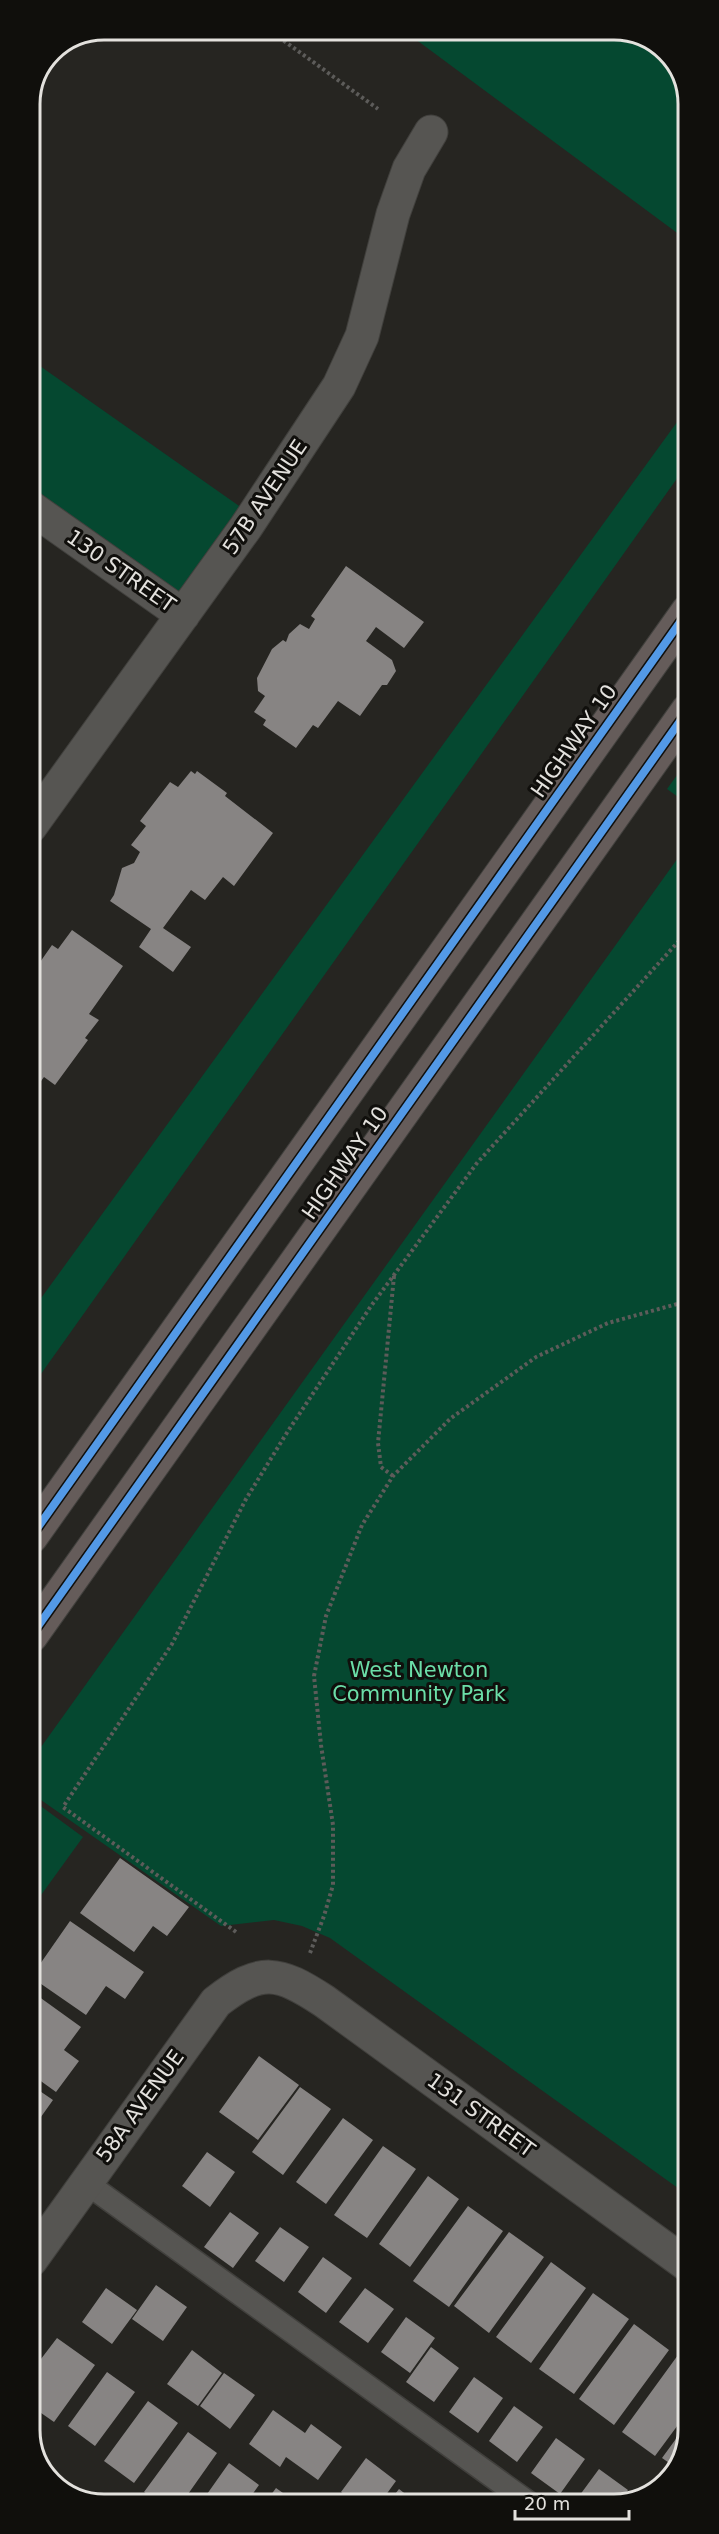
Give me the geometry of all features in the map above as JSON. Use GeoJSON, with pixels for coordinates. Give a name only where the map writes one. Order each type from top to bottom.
{"type":"FeatureCollection","features":[{"type":"Feature","properties":{"kind":"highway","name":"HIGHWAY 10"},"geometry":{"type":"LineString","coordinates":[[40,1524],[678,625]]}},
{"type":"Feature","properties":{"kind":"highway","name":"HIGHWAY 10"},"geometry":{"type":"LineString","coordinates":[[40,1623],[678,724]]}},
{"type":"Feature","properties":{"kind":"street","name":"57B AVENUE"},"geometry":{"type":"LineString","coordinates":[[40,813],[246,526],[339,386],[362,336],[393,214],[409,169],[431,132]]}},
{"type":"Feature","properties":{"kind":"street","name":"130 STREET"},"geometry":{"type":"LineString","coordinates":[[40,514],[183,615]]}},
{"type":"Feature","properties":{"kind":"street","name":"58A AVENUE"},"geometry":{"type":"LineString","coordinates":[[40,2247],[216,2002],[235,1988],[268,1976]]}},
{"type":"Feature","properties":{"kind":"street","name":"131 STREET"},"geometry":{"type":"LineString","coordinates":[[268,1976],[296,1982],[324,2001],[678,2258]]}},
{"type":"Feature","properties":{"kind":"lane"},"geometry":{"type":"LineString","coordinates":[[85,2182],[516,2494]]}},
{"type":"Feature","properties":{"kind":"path"},"geometry":{"type":"LineString","coordinates":[[283,40],[378,110]]}},
{"type":"Feature","properties":{"kind":"path"},"geometry":{"type":"LineString","coordinates":[[236,1932],[63,1807],[172,1644],[246,1499],[288,1431],[394,1276],[477,1163],[536,1095],[678,942]]}},
{"type":"Feature","properties":{"kind":"path"},"geometry":{"type":"LineString","coordinates":[[393,1476],[381,1467],[378,1443],[394,1276]]}},
{"type":"Feature","properties":{"kind":"path"},"geometry":{"type":"LineString","coordinates":[[309,1955],[333,1885],[333,1825],[314,1676],[326,1616],[362,1525],[393,1476],[452,1418],[536,1357],[608,1323],[678,1304]]}},
{"type":"Feature","properties":{"kind":"green space"},"geometry":{"type":"Polygon","coordinates":[[[417,41],[619,41],[639,45],[657,56],[670,72],[677,92],[678,234],[417,41]]]}},
{"type":"Feature","properties":{"kind":"green space"},"geometry":{"type":"Polygon","coordinates":[[[40,366],[242,508],[177,598],[40,511],[40,366]]]}},
{"type":"Feature","properties":{"kind":"green space"},"geometry":{"type":"Polygon","coordinates":[[[678,421],[678,477],[40,1375],[40,1300],[678,421]]]}},
{"type":"Feature","properties":{"kind":"green space"},"geometry":{"type":"Polygon","coordinates":[[[678,774],[678,797],[667,789],[678,774]]]}},
{"type":"Feature","properties":{"kind":"green space","name":"West Newton Community Park"},"geometry":{"type":"Polygon","coordinates":[[[678,858],[678,2188],[330,1938],[302,1926],[274,1920],[221,1926],[40,1799],[40,1748],[678,858]]]}},
{"type":"Feature","properties":{"kind":"green space"},"geometry":{"type":"Polygon","coordinates":[[[40,1806],[83,1837],[40,1897],[40,1806]]]}},
{"type":"Feature","properties":{"kind":"building"},"geometry":{"type":"Polygon","coordinates":[[[346,566],[424,622],[404,648],[376,627],[366,641],[392,660],[396,671],[387,685],[382,685],[360,716],[338,701],[318,728],[313,725],[296,748],[263,725],[266,720],[254,712],[265,696],[258,691],[257,678],[272,649],[283,640],[286,642],[289,634],[300,624],[309,629],[315,619],[311,616],[346,566]]]}},
{"type":"Feature","properties":{"kind":"building"},"geometry":{"type":"Polygon","coordinates":[[[191,771],[195,774],[197,771],[227,793],[225,796],[273,833],[234,886],[223,877],[205,900],[191,890],[163,928],[191,947],[173,972],[139,947],[151,929],[110,901],[122,868],[134,863],[140,852],[131,845],[146,826],[140,821],[170,782],[178,787],[191,771]]]}},
{"type":"Feature","properties":{"kind":"building"},"geometry":{"type":"Polygon","coordinates":[[[72,930],[123,966],[89,1014],[99,1020],[85,1038],[88,1040],[55,1085],[44,1077],[40,1082],[40,962],[52,945],[58,949],[72,930]]]}},
{"type":"Feature","properties":{"kind":"building"},"geometry":{"type":"Polygon","coordinates":[[[120,1858],[189,1907],[167,1936],[153,1926],[134,1952],[80,1913],[120,1858]]]}},
{"type":"Feature","properties":{"kind":"building"},"geometry":{"type":"Polygon","coordinates":[[[70,1921],[144,1972],[125,1999],[106,1986],[86,2015],[40,1983],[40,1964],[70,1921]]]}},
{"type":"Feature","properties":{"kind":"building"},"geometry":{"type":"Polygon","coordinates":[[[40,1997],[81,2027],[64,2050],[79,2061],[56,2092],[40,2080],[40,1997]]]}},
{"type":"Feature","properties":{"kind":"building"},"geometry":{"type":"Polygon","coordinates":[[[259,2056],[299,2085],[258,2140],[219,2112],[259,2056]]]}},
{"type":"Feature","properties":{"kind":"building"},"geometry":{"type":"Polygon","coordinates":[[[300,2087],[331,2109],[283,2175],[252,2152],[300,2087]]]}},
{"type":"Feature","properties":{"kind":"building"},"geometry":{"type":"Polygon","coordinates":[[[40,2091],[53,2100],[40,2118],[40,2091]]]}},
{"type":"Feature","properties":{"kind":"building"},"geometry":{"type":"Polygon","coordinates":[[[343,2118],[373,2140],[326,2204],[296,2182],[343,2118]]]}},
{"type":"Feature","properties":{"kind":"building"},"geometry":{"type":"Polygon","coordinates":[[[383,2146],[416,2169],[367,2238],[334,2215],[383,2146]]]}},
{"type":"Feature","properties":{"kind":"building"},"geometry":{"type":"Polygon","coordinates":[[[207,2152],[235,2172],[210,2207],[182,2186],[207,2152]]]}},
{"type":"Feature","properties":{"kind":"building"},"geometry":{"type":"Polygon","coordinates":[[[428,2176],[459,2199],[410,2267],[379,2244],[428,2176]]]}},
{"type":"Feature","properties":{"kind":"building"},"geometry":{"type":"Polygon","coordinates":[[[468,2206],[503,2231],[449,2307],[413,2281],[468,2206]]]}},
{"type":"Feature","properties":{"kind":"building"},"geometry":{"type":"Polygon","coordinates":[[[230,2212],[259,2233],[233,2268],[204,2247],[230,2212]]]}},
{"type":"Feature","properties":{"kind":"building"},"geometry":{"type":"Polygon","coordinates":[[[280,2227],[309,2247],[284,2282],[255,2261],[280,2227]]]}},
{"type":"Feature","properties":{"kind":"building"},"geometry":{"type":"Polygon","coordinates":[[[509,2232],[544,2257],[489,2333],[454,2306],[509,2232]]]}},
{"type":"Feature","properties":{"kind":"building"},"geometry":{"type":"Polygon","coordinates":[[[323,2257],[352,2278],[326,2313],[298,2292],[323,2257]]]}},
{"type":"Feature","properties":{"kind":"building"},"geometry":{"type":"Polygon","coordinates":[[[551,2262],[586,2288],[531,2363],[496,2337],[551,2262]]]}},
{"type":"Feature","properties":{"kind":"building"},"geometry":{"type":"Polygon","coordinates":[[[156,2285],[187,2307],[163,2341],[132,2319],[156,2285]]]}},
{"type":"Feature","properties":{"kind":"building"},"geometry":{"type":"Polygon","coordinates":[[[106,2288],[137,2310],[112,2344],[82,2322],[106,2288]]]}},
{"type":"Feature","properties":{"kind":"building"},"geometry":{"type":"Polygon","coordinates":[[[365,2288],[394,2309],[368,2343],[339,2322],[365,2288]]]}},
{"type":"Feature","properties":{"kind":"building"},"geometry":{"type":"Polygon","coordinates":[[[593,2293],[629,2319],[574,2394],[539,2369],[593,2293]]]}},
{"type":"Feature","properties":{"kind":"building"},"geometry":{"type":"Polygon","coordinates":[[[406,2317],[435,2338],[410,2373],[381,2352],[406,2317]]]}},
{"type":"Feature","properties":{"kind":"building"},"geometry":{"type":"Polygon","coordinates":[[[634,2324],[669,2350],[614,2425],[579,2399],[634,2324]]]}},
{"type":"Feature","properties":{"kind":"building"},"geometry":{"type":"Polygon","coordinates":[[[57,2338],[95,2365],[54,2422],[40,2412],[40,2360],[57,2338]]]}},
{"type":"Feature","properties":{"kind":"building"},"geometry":{"type":"Polygon","coordinates":[[[431,2347],[459,2368],[434,2402],[406,2382],[431,2347]]]}},
{"type":"Feature","properties":{"kind":"building"},"geometry":{"type":"Polygon","coordinates":[[[192,2350],[222,2373],[198,2406],[167,2384],[192,2350]]]}},
{"type":"Feature","properties":{"kind":"building"},"geometry":{"type":"Polygon","coordinates":[[[678,2355],[678,2425],[655,2456],[622,2432],[678,2355]]]}},
{"type":"Feature","properties":{"kind":"building"},"geometry":{"type":"Polygon","coordinates":[[[107,2372],[135,2392],[95,2446],[68,2426],[107,2372]]]}},
{"type":"Feature","properties":{"kind":"building"},"geometry":{"type":"Polygon","coordinates":[[[224,2373],[255,2395],[230,2429],[200,2406],[224,2373]]]}},
{"type":"Feature","properties":{"kind":"building"},"geometry":{"type":"Polygon","coordinates":[[[474,2377],[503,2398],[478,2433],[449,2412],[474,2377]]]}},
{"type":"Feature","properties":{"kind":"building"},"geometry":{"type":"Polygon","coordinates":[[[148,2401],[178,2423],[134,2483],[104,2461],[148,2401]]]}},
{"type":"Feature","properties":{"kind":"building"},"geometry":{"type":"Polygon","coordinates":[[[514,2406],[543,2427],[517,2462],[489,2441],[514,2406]]]}},
{"type":"Feature","properties":{"kind":"building"},"geometry":{"type":"Polygon","coordinates":[[[273,2410],[305,2433],[311,2424],[342,2447],[318,2480],[286,2457],[280,2467],[249,2444],[273,2410]]]}},
{"type":"Feature","properties":{"kind":"building"},"geometry":{"type":"Polygon","coordinates":[[[188,2432],[217,2453],[189,2493],[144,2492],[188,2432]]]}},
{"type":"Feature","properties":{"kind":"building"},"geometry":{"type":"Polygon","coordinates":[[[677,2437],[674,2454],[669,2463],[662,2458],[677,2437]]]}},
{"type":"Feature","properties":{"kind":"building"},"geometry":{"type":"Polygon","coordinates":[[[556,2438],[585,2459],[560,2494],[531,2473],[556,2438]]]}},
{"type":"Feature","properties":{"kind":"building"},"geometry":{"type":"Polygon","coordinates":[[[366,2458],[396,2481],[387,2494],[341,2492],[366,2458]]]}},
{"type":"Feature","properties":{"kind":"building"},"geometry":{"type":"Polygon","coordinates":[[[229,2463],[259,2485],[253,2493],[208,2493],[229,2463]]]}},
{"type":"Feature","properties":{"kind":"building"},"geometry":{"type":"Polygon","coordinates":[[[599,2469],[628,2490],[615,2494],[581,2494],[599,2469]]]}},
{"type":"Feature","properties":{"kind":"building"},"geometry":{"type":"Polygon","coordinates":[[[276,2488],[283,2493],[272,2493],[276,2488]]]}},
{"type":"Feature","properties":{"kind":"cycle path"},"geometry":{"type":"LineString","coordinates":[[40,1524],[678,625]]}},
{"type":"Feature","properties":{"kind":"cycle path"},"geometry":{"type":"LineString","coordinates":[[40,1623],[678,724]]}}]}
